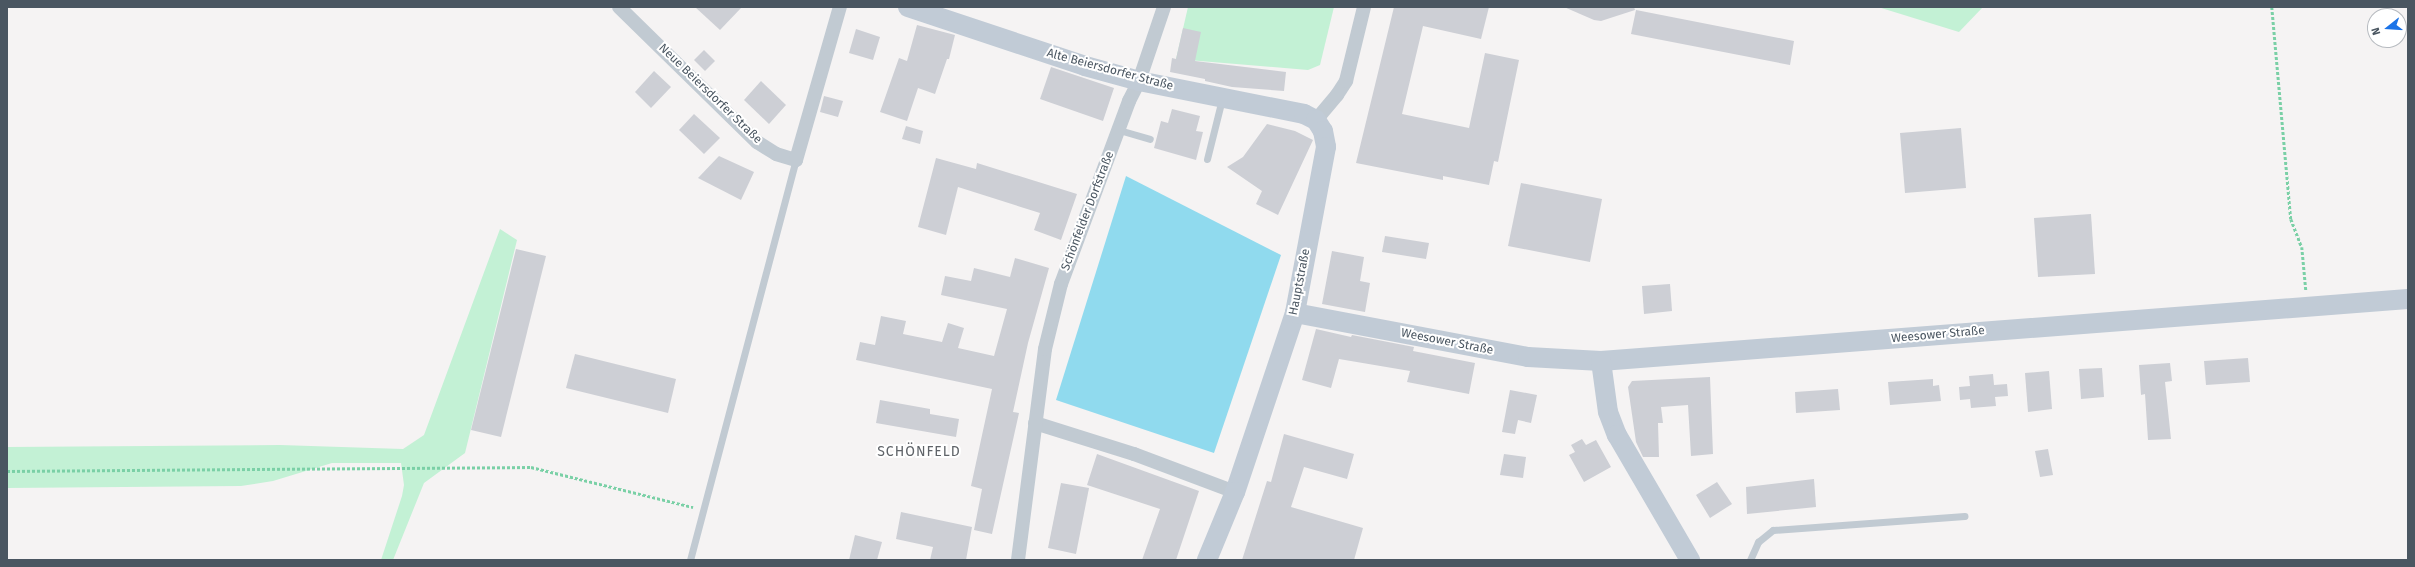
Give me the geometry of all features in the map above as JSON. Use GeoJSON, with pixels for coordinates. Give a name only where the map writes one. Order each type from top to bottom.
{"type":"FeatureCollection","features":[{"type":"Feature","properties":{"kind":"main road","name":"Alte Beiersdorfer Straße"},"geometry":{"type":"LineString","coordinates":[[908,7],[1085,66],[1139,81],[1304,114],[1316,120]]}},
{"type":"Feature","properties":{"kind":"main road","name":"Hauptstraße"},"geometry":{"type":"LineString","coordinates":[[1207,560],[1235,492],[1295,314],[1326,147],[1323,131],[1316,120]]}},
{"type":"Feature","properties":{"kind":"main road","name":"Weesower Straße"},"geometry":{"type":"LineString","coordinates":[[1295,314],[1528,357],[1601,361],[2274,308],[2408,299]]}},
{"type":"Feature","properties":{"kind":"main road"},"geometry":{"type":"LineString","coordinates":[[1601,361],[1608,412],[1617,435],[1690,560]]}},
{"type":"Feature","properties":{"kind":"street","name":"Neue Beiersdorfer Straße"},"geometry":{"type":"LineString","coordinates":[[619,7],[757,142],[776,154],[796,160]]}},
{"type":"Feature","properties":{"kind":"street"},"geometry":{"type":"LineString","coordinates":[[796,160],[840,7]]}},
{"type":"Feature","properties":{"kind":"street","name":"Schönfelder Dorfstraße"},"geometry":{"type":"LineString","coordinates":[[1018,560],[1045,349],[1060,284],[1118,130],[1139,81],[1164,7]]}},
{"type":"Feature","properties":{"kind":"street"},"geometry":{"type":"LineString","coordinates":[[1316,120],[1337,95],[1346,81],[1364,7]]}},
{"type":"Feature","properties":{"kind":"street"},"geometry":{"type":"LineString","coordinates":[[1035,423],[1134,454],[1235,492]]}},
{"type":"Feature","properties":{"kind":"lane"},"geometry":{"type":"LineString","coordinates":[[1207,159],[1223,98]]}},
{"type":"Feature","properties":{"kind":"lane"},"geometry":{"type":"LineString","coordinates":[[1118,130],[1150,139]]}},
{"type":"Feature","properties":{"kind":"lane"},"geometry":{"type":"LineString","coordinates":[[690,560],[702,509],[796,160]]}},
{"type":"Feature","properties":{"kind":"lane"},"geometry":{"type":"LineString","coordinates":[[1750,560],[1758,542],[1772,530],[1964,516]]}},
{"type":"Feature","properties":{"kind":"path"},"geometry":{"type":"LineString","coordinates":[[2272,7],[2292,219],[2302,247],[2307,306]]}},
{"type":"Feature","properties":{"kind":"path"},"geometry":{"type":"LineString","coordinates":[[7,472],[531,467],[702,509]]}},
{"type":"Feature","properties":{"kind":"green space"},"geometry":{"type":"Polygon","coordinates":[[[1188,7],[1334,7],[1320,65],[1308,70],[1176,59],[1188,7]]]}},
{"type":"Feature","properties":{"kind":"green space"},"geometry":{"type":"Polygon","coordinates":[[[1878,7],[1983,7],[1959,32],[1878,7]]]}},
{"type":"Feature","properties":{"kind":"green space"},"geometry":{"type":"Polygon","coordinates":[[[500,229],[517,240],[465,453],[424,483],[393,560],[381,560],[402,496],[404,485],[401,463],[332,463],[273,481],[241,486],[7,488],[7,447],[280,445],[403,449],[424,435],[500,229]]]}},
{"type":"Feature","properties":{"kind":"water"},"geometry":{"type":"Polygon","coordinates":[[[1126,176],[1281,255],[1214,453],[1056,400],[1126,176]]]}},
{"type":"Feature","properties":{"kind":"building"},"geometry":{"type":"Polygon","coordinates":[[[695,7],[742,7],[720,30],[695,7]]]}},
{"type":"Feature","properties":{"kind":"building"},"geometry":{"type":"Polygon","coordinates":[[[1394,7],[1489,7],[1481,39],[1423,26],[1402,114],[1469,128],[1485,53],[1519,60],[1498,162],[1494,161],[1489,185],[1443,176],[1443,180],[1356,163],[1394,7]]]}},
{"type":"Feature","properties":{"kind":"building"},"geometry":{"type":"Polygon","coordinates":[[[1564,7],[1634,7],[1635,10],[1601,21],[1594,20],[1564,7]]]}},
{"type":"Feature","properties":{"kind":"building"},"geometry":{"type":"Polygon","coordinates":[[[1636,10],[1794,41],[1790,65],[1631,34],[1636,10]]]}},
{"type":"Feature","properties":{"kind":"building"},"geometry":{"type":"Polygon","coordinates":[[[917,25],[955,35],[949,59],[947,59],[935,94],[918,88],[907,121],[880,112],[899,58],[907,61],[917,25]]]}},
{"type":"Feature","properties":{"kind":"building"},"geometry":{"type":"Polygon","coordinates":[[[1183,28],[1201,32],[1195,61],[1286,72],[1284,91],[1232,87],[1205,81],[1205,79],[1170,72],[1172,58],[1176,59],[1183,28]]]}},
{"type":"Feature","properties":{"kind":"building"},"geometry":{"type":"Polygon","coordinates":[[[856,29],[880,37],[873,60],[849,53],[856,29]]]}},
{"type":"Feature","properties":{"kind":"building"},"geometry":{"type":"Polygon","coordinates":[[[704,50],[715,61],[705,71],[694,60],[704,50]]]}},
{"type":"Feature","properties":{"kind":"building"},"geometry":{"type":"Polygon","coordinates":[[[1051,67],[1114,88],[1103,121],[1040,99],[1051,67]]]}},
{"type":"Feature","properties":{"kind":"building"},"geometry":{"type":"Polygon","coordinates":[[[654,71],[671,87],[651,108],[635,92],[654,71]]]}},
{"type":"Feature","properties":{"kind":"building"},"geometry":{"type":"Polygon","coordinates":[[[761,81],[786,105],[769,124],[744,100],[761,81]]]}},
{"type":"Feature","properties":{"kind":"building"},"geometry":{"type":"Polygon","coordinates":[[[824,96],[843,101],[838,117],[820,112],[824,96]]]}},
{"type":"Feature","properties":{"kind":"building"},"geometry":{"type":"Polygon","coordinates":[[[1172,109],[1200,116],[1196,131],[1203,132],[1196,160],[1154,148],[1161,121],[1168,123],[1172,109]]]}},
{"type":"Feature","properties":{"kind":"building"},"geometry":{"type":"Polygon","coordinates":[[[694,114],[720,138],[704,154],[679,130],[694,114]]]}},
{"type":"Feature","properties":{"kind":"building"},"geometry":{"type":"Polygon","coordinates":[[[1267,124],[1295,131],[1313,140],[1278,215],[1256,204],[1262,191],[1227,167],[1243,157],[1267,124]]]}},
{"type":"Feature","properties":{"kind":"building"},"geometry":{"type":"Polygon","coordinates":[[[906,126],[923,131],[920,144],[902,139],[906,126]]]}},
{"type":"Feature","properties":{"kind":"building"},"geometry":{"type":"Polygon","coordinates":[[[1961,128],[1966,188],[1905,193],[1900,133],[1961,128]]]}},
{"type":"Feature","properties":{"kind":"building"},"geometry":{"type":"Polygon","coordinates":[[[719,156],[754,172],[741,200],[698,178],[719,156]]]}},
{"type":"Feature","properties":{"kind":"building"},"geometry":{"type":"Polygon","coordinates":[[[936,158],[976,169],[977,163],[1077,194],[1061,240],[1034,230],[1040,213],[958,187],[946,235],[918,227],[936,158]]]}},
{"type":"Feature","properties":{"kind":"building"},"geometry":{"type":"Polygon","coordinates":[[[1521,183],[1602,199],[1590,262],[1508,246],[1521,183]]]}},
{"type":"Feature","properties":{"kind":"building"},"geometry":{"type":"Polygon","coordinates":[[[2091,214],[2095,274],[2038,277],[2034,218],[2091,214]]]}},
{"type":"Feature","properties":{"kind":"building"},"geometry":{"type":"Polygon","coordinates":[[[1385,236],[1429,243],[1426,259],[1382,252],[1385,236]]]}},
{"type":"Feature","properties":{"kind":"building"},"geometry":{"type":"Polygon","coordinates":[[[516,249],[546,256],[501,437],[471,430],[516,249]]]}},
{"type":"Feature","properties":{"kind":"building"},"geometry":{"type":"Polygon","coordinates":[[[1332,251],[1364,257],[1360,281],[1370,283],[1365,312],[1322,304],[1332,251]]]}},
{"type":"Feature","properties":{"kind":"building"},"geometry":{"type":"Polygon","coordinates":[[[1015,258],[1049,268],[1028,343],[1013,412],[1019,413],[992,534],[974,530],[982,489],[971,486],[992,389],[856,360],[860,342],[875,345],[881,316],[906,321],[903,334],[942,342],[948,323],[964,328],[958,348],[994,356],[1007,309],[941,295],[945,276],[971,281],[974,268],[1010,277],[1015,258]]]}},
{"type":"Feature","properties":{"kind":"building"},"geometry":{"type":"Polygon","coordinates":[[[1670,284],[1672,311],[1644,314],[1642,286],[1670,284]]]}},
{"type":"Feature","properties":{"kind":"building"},"geometry":{"type":"Polygon","coordinates":[[[1316,329],[1351,337],[1352,335],[1414,347],[1413,351],[1475,363],[1469,394],[1407,382],[1410,371],[1339,359],[1331,388],[1302,380],[1316,329]]]}},
{"type":"Feature","properties":{"kind":"building"},"geometry":{"type":"Polygon","coordinates":[[[575,354],[676,379],[668,413],[566,388],[575,354]]]}},
{"type":"Feature","properties":{"kind":"building"},"geometry":{"type":"Polygon","coordinates":[[[2248,358],[2250,382],[2206,385],[2204,361],[2248,358]]]}},
{"type":"Feature","properties":{"kind":"building"},"geometry":{"type":"Polygon","coordinates":[[[2170,363],[2172,381],[2165,382],[2171,439],[2148,440],[2145,394],[2141,395],[2139,365],[2170,363]]]}},
{"type":"Feature","properties":{"kind":"building"},"geometry":{"type":"Polygon","coordinates":[[[2102,368],[2104,397],[2081,399],[2079,369],[2102,368]]]}},
{"type":"Feature","properties":{"kind":"building"},"geometry":{"type":"Polygon","coordinates":[[[2049,371],[2052,409],[2028,412],[2025,373],[2049,371]]]}},
{"type":"Feature","properties":{"kind":"building"},"geometry":{"type":"Polygon","coordinates":[[[1993,374],[1994,385],[2007,384],[2008,396],[1995,397],[1996,406],[1971,408],[1970,399],[1960,400],[1959,387],[1970,386],[1969,376],[1993,374]]]}},
{"type":"Feature","properties":{"kind":"building"},"geometry":{"type":"Polygon","coordinates":[[[1710,377],[1713,454],[1691,456],[1688,405],[1661,407],[1663,423],[1658,423],[1659,457],[1643,457],[1636,442],[1628,387],[1632,381],[1710,377]]]}},
{"type":"Feature","properties":{"kind":"building"},"geometry":{"type":"Polygon","coordinates":[[[1933,379],[1933,386],[1939,385],[1941,401],[1890,405],[1888,382],[1933,379]]]}},
{"type":"Feature","properties":{"kind":"building"},"geometry":{"type":"Polygon","coordinates":[[[1838,389],[1840,410],[1796,413],[1795,392],[1838,389]]]}},
{"type":"Feature","properties":{"kind":"building"},"geometry":{"type":"Polygon","coordinates":[[[1510,390],[1537,395],[1531,423],[1518,420],[1515,434],[1502,432],[1510,390]]]}},
{"type":"Feature","properties":{"kind":"building"},"geometry":{"type":"Polygon","coordinates":[[[880,400],[930,409],[930,414],[959,419],[956,437],[876,423],[880,400]]]}},
{"type":"Feature","properties":{"kind":"building"},"geometry":{"type":"Polygon","coordinates":[[[1284,434],[1354,454],[1347,479],[1304,467],[1291,507],[1363,528],[1354,560],[1242,560],[1267,481],[1271,482],[1284,434]]]}},
{"type":"Feature","properties":{"kind":"building"},"geometry":{"type":"Polygon","coordinates":[[[1582,439],[1586,445],[1596,440],[1611,467],[1584,482],[1569,455],[1575,452],[1571,445],[1582,439]]]}},
{"type":"Feature","properties":{"kind":"building"},"geometry":{"type":"Polygon","coordinates":[[[2048,449],[2053,475],[2040,477],[2035,451],[2048,449]]]}},
{"type":"Feature","properties":{"kind":"building"},"geometry":{"type":"Polygon","coordinates":[[[1097,454],[1199,491],[1176,560],[1142,560],[1160,509],[1087,485],[1097,454]]]}},
{"type":"Feature","properties":{"kind":"building"},"geometry":{"type":"Polygon","coordinates":[[[1504,454],[1526,457],[1523,478],[1500,475],[1504,454]]]}},
{"type":"Feature","properties":{"kind":"building"},"geometry":{"type":"Polygon","coordinates":[[[1814,479],[1816,507],[1747,514],[1746,487],[1814,479]]]}},
{"type":"Feature","properties":{"kind":"building"},"geometry":{"type":"Polygon","coordinates":[[[1717,482],[1732,504],[1710,518],[1696,495],[1717,482]]]}},
{"type":"Feature","properties":{"kind":"building"},"geometry":{"type":"Polygon","coordinates":[[[1061,483],[1089,488],[1076,554],[1048,548],[1061,483]]]}},
{"type":"Feature","properties":{"kind":"building"},"geometry":{"type":"Polygon","coordinates":[[[901,512],[972,527],[966,560],[930,560],[933,547],[896,539],[901,512]]]}},
{"type":"Feature","properties":{"kind":"building"},"geometry":{"type":"Polygon","coordinates":[[[855,535],[882,542],[877,560],[849,560],[855,535]]]}},
{"type":"Feature","properties":{"kind":"district","name":"SCHÖNFELD"},"geometry":{"type":"Point","coordinates":[919,452]}}]}
